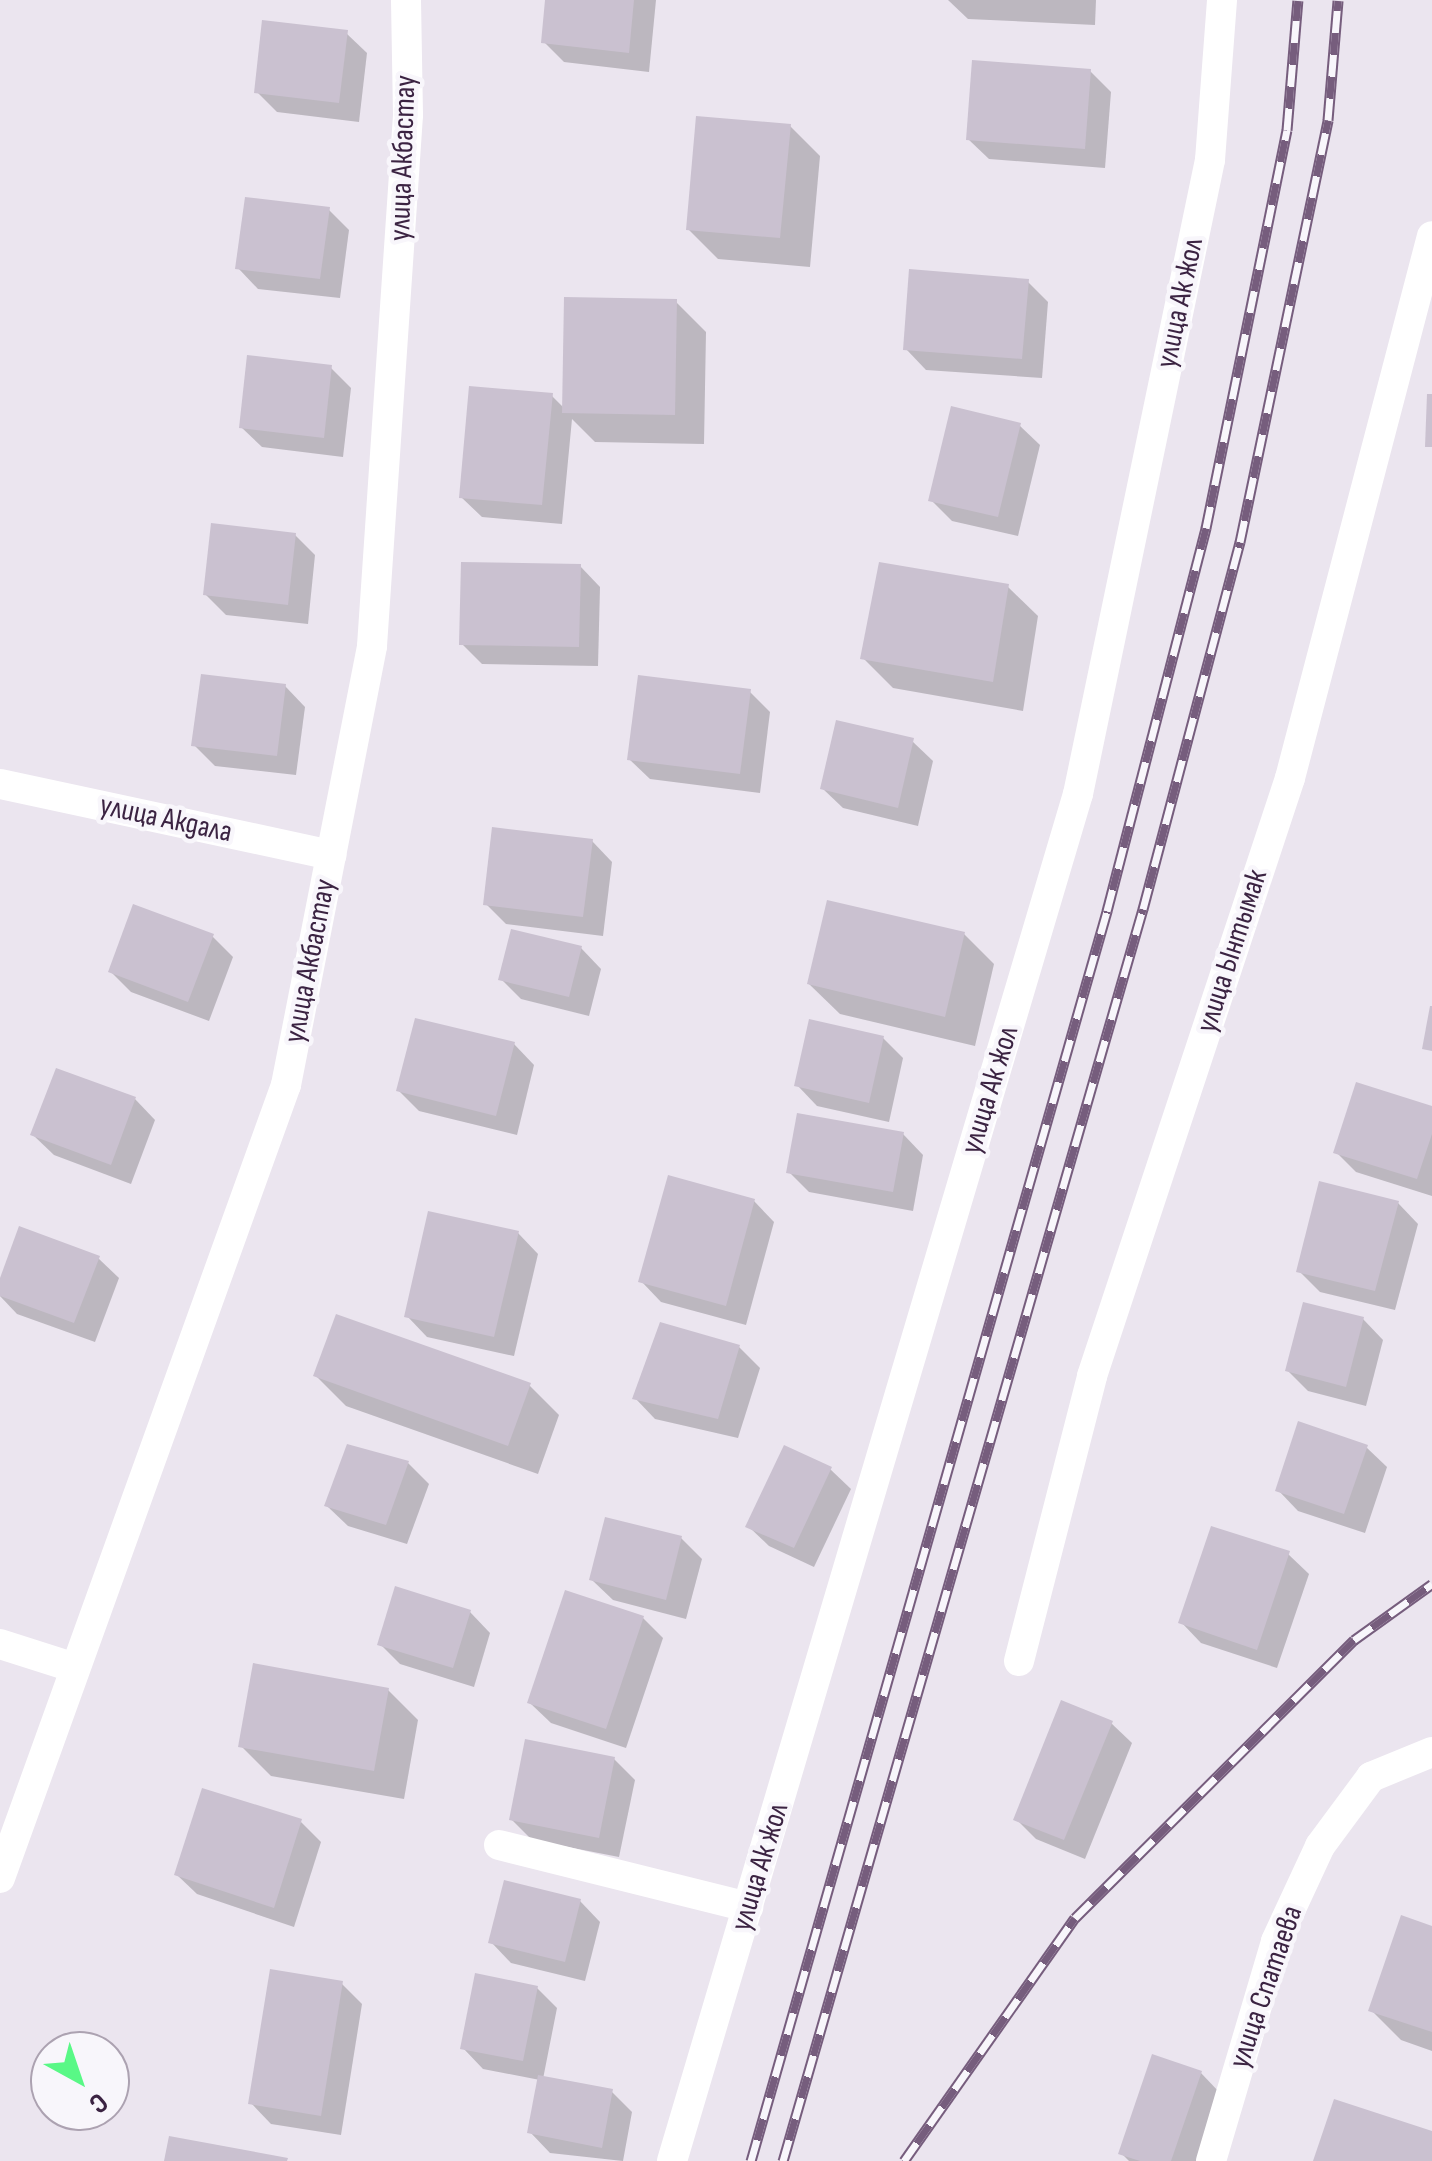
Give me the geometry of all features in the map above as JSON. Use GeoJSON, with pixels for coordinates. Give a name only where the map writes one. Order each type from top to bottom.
{"type":"FeatureCollection","features":[{"type":"Feature","properties":{"kind":"street","name":"улица Акбастау"},"geometry":{"type":"LineString","coordinates":[[0,1878],[286,1084],[372,646],[408,114],[406,0]]}},
{"type":"Feature","properties":{"kind":"street","name":"улица Ак жол"},"geometry":{"type":"LineString","coordinates":[[672,2161],[1078,794],[1210,160],[1222,0]]}},
{"type":"Feature","properties":{"kind":"street","name":"улица Ынтымак"},"geometry":{"type":"LineString","coordinates":[[1020,1661],[1092,1376],[1290,778],[1432,236]]}},
{"type":"Feature","properties":{"kind":"street","name":"улица Акдала"},"geometry":{"type":"LineString","coordinates":[[0,784],[331,854]]}},
{"type":"Feature","properties":{"kind":"street"},"geometry":{"type":"LineString","coordinates":[[0,1644],[75,1668]]}},
{"type":"Feature","properties":{"kind":"street","name":"улица Спатаева"},"geometry":{"type":"LineString","coordinates":[[1210,2161],[1276,1941],[1320,1846],[1371,1778],[1432,1752]]}},
{"type":"Feature","properties":{"kind":"street"},"geometry":{"type":"LineString","coordinates":[[498,1844],[748,1906]]}},
{"type":"Feature","properties":{"kind":"building"},"geometry":{"type":"Polygon","coordinates":[[[545,0],[634,0],[629,53],[541,43],[545,0]]]}},
{"type":"Feature","properties":{"kind":"building"},"geometry":{"type":"Polygon","coordinates":[[[262,20],[348,30],[339,103],[254,93],[262,20]]]}},
{"type":"Feature","properties":{"kind":"building"},"geometry":{"type":"Polygon","coordinates":[[[972,60],[1091,69],[1085,149],[966,140],[972,60]]]}},
{"type":"Feature","properties":{"kind":"building"},"geometry":{"type":"Polygon","coordinates":[[[696,116],[791,124],[780,238],[686,230],[696,116]]]}},
{"type":"Feature","properties":{"kind":"building"},"geometry":{"type":"Polygon","coordinates":[[[245,197],[330,207],[320,279],[235,269],[245,197]]]}},
{"type":"Feature","properties":{"kind":"building"},"geometry":{"type":"Polygon","coordinates":[[[909,269],[1029,279],[1022,359],[903,350],[909,269]]]}},
{"type":"Feature","properties":{"kind":"building"},"geometry":{"type":"Polygon","coordinates":[[[564,297],[677,299],[675,415],[562,413],[564,297]]]}},
{"type":"Feature","properties":{"kind":"building"},"geometry":{"type":"Polygon","coordinates":[[[247,355],[332,365],[324,438],[239,428],[247,355]]]}},
{"type":"Feature","properties":{"kind":"building"},"geometry":{"type":"Polygon","coordinates":[[[469,386],[553,393],[542,505],[459,498],[469,386]]]}},
{"type":"Feature","properties":{"kind":"building"},"geometry":{"type":"Polygon","coordinates":[[[1427,394],[1432,394],[1432,447],[1425,447],[1427,394]]]}},
{"type":"Feature","properties":{"kind":"building"},"geometry":{"type":"Polygon","coordinates":[[[951,406],[1021,423],[998,517],[928,501],[951,406]]]}},
{"type":"Feature","properties":{"kind":"building"},"geometry":{"type":"Polygon","coordinates":[[[211,523],[296,533],[288,605],[203,595],[211,523]]]}},
{"type":"Feature","properties":{"kind":"building"},"geometry":{"type":"Polygon","coordinates":[[[461,562],[581,564],[579,647],[459,645],[461,562]]]}},
{"type":"Feature","properties":{"kind":"building"},"geometry":{"type":"Polygon","coordinates":[[[879,562],[1009,584],[993,682],[860,659],[879,562]]]}},
{"type":"Feature","properties":{"kind":"building"},"geometry":{"type":"Polygon","coordinates":[[[201,674],[286,684],[277,756],[191,746],[201,674]]]}},
{"type":"Feature","properties":{"kind":"building"},"geometry":{"type":"Polygon","coordinates":[[[638,675],[751,689],[740,774],[627,760],[638,675]]]}},
{"type":"Feature","properties":{"kind":"building"},"geometry":{"type":"Polygon","coordinates":[[[836,720],[914,738],[898,808],[820,789],[836,720]]]}},
{"type":"Feature","properties":{"kind":"building"},"geometry":{"type":"Polygon","coordinates":[[[492,827],[593,839],[583,917],[483,905],[492,827]]]}},
{"type":"Feature","properties":{"kind":"building"},"geometry":{"type":"Polygon","coordinates":[[[827,900],[965,932],[945,1017],[807,984],[827,900]]]}},
{"type":"Feature","properties":{"kind":"building"},"geometry":{"type":"Polygon","coordinates":[[[133,904],[214,934],[188,1002],[108,972],[133,904]]]}},
{"type":"Feature","properties":{"kind":"building"},"geometry":{"type":"Polygon","coordinates":[[[511,929],[582,946],[569,997],[498,980],[511,929]]]}},
{"type":"Feature","properties":{"kind":"building"},"geometry":{"type":"Polygon","coordinates":[[[1432,1006],[1432,1051],[1422,1049],[1432,1006]]]}},
{"type":"Feature","properties":{"kind":"building"},"geometry":{"type":"Polygon","coordinates":[[[415,1018],[515,1042],[496,1116],[396,1091],[415,1018]]]}},
{"type":"Feature","properties":{"kind":"building"},"geometry":{"type":"Polygon","coordinates":[[[809,1019],[884,1036],[869,1103],[794,1086],[809,1019]]]}},
{"type":"Feature","properties":{"kind":"building"},"geometry":{"type":"Polygon","coordinates":[[[56,1068],[136,1097],[111,1165],[30,1135],[56,1068]]]}},
{"type":"Feature","properties":{"kind":"building"},"geometry":{"type":"Polygon","coordinates":[[[1356,1082],[1432,1106],[1432,1134],[1417,1179],[1333,1153],[1356,1082]]]}},
{"type":"Feature","properties":{"kind":"building"},"geometry":{"type":"Polygon","coordinates":[[[797,1113],[904,1132],[893,1192],[786,1173],[797,1113]]]}},
{"type":"Feature","properties":{"kind":"building"},"geometry":{"type":"Polygon","coordinates":[[[668,1175],[755,1199],[726,1306],[638,1282],[668,1175]]]}},
{"type":"Feature","properties":{"kind":"building"},"geometry":{"type":"Polygon","coordinates":[[[1319,1181],[1399,1201],[1375,1291],[1296,1272],[1319,1181]]]}},
{"type":"Feature","properties":{"kind":"building"},"geometry":{"type":"Polygon","coordinates":[[[428,1211],[519,1231],[494,1337],[404,1317],[428,1211]]]}},
{"type":"Feature","properties":{"kind":"building"},"geometry":{"type":"Polygon","coordinates":[[[19,1226],[100,1256],[74,1323],[0,1296],[0,1278],[19,1226]]]}},
{"type":"Feature","properties":{"kind":"building"},"geometry":{"type":"Polygon","coordinates":[[[1303,1302],[1364,1317],[1346,1387],[1285,1371],[1303,1302]]]}},
{"type":"Feature","properties":{"kind":"building"},"geometry":{"type":"Polygon","coordinates":[[[336,1314],[531,1383],[508,1446],[313,1376],[336,1314]]]}},
{"type":"Feature","properties":{"kind":"building"},"geometry":{"type":"Polygon","coordinates":[[[660,1322],[740,1345],[718,1419],[632,1399],[660,1322]]]}},
{"type":"Feature","properties":{"kind":"building"},"geometry":{"type":"Polygon","coordinates":[[[1298,1421],[1368,1445],[1344,1514],[1275,1491],[1298,1421]]]}},
{"type":"Feature","properties":{"kind":"building"},"geometry":{"type":"Polygon","coordinates":[[[347,1444],[409,1461],[386,1525],[324,1506],[347,1444]]]}},
{"type":"Feature","properties":{"kind":"building"},"geometry":{"type":"Polygon","coordinates":[[[784,1445],[832,1467],[794,1548],[745,1527],[784,1445]]]}},
{"type":"Feature","properties":{"kind":"building"},"geometry":{"type":"Polygon","coordinates":[[[605,1517],[682,1536],[666,1600],[589,1580],[605,1517]]]}},
{"type":"Feature","properties":{"kind":"building"},"geometry":{"type":"Polygon","coordinates":[[[1211,1526],[1290,1551],[1257,1650],[1178,1623],[1211,1526]]]}},
{"type":"Feature","properties":{"kind":"building"},"geometry":{"type":"Polygon","coordinates":[[[395,1586],[471,1610],[453,1668],[377,1645],[395,1586]]]}},
{"type":"Feature","properties":{"kind":"building"},"geometry":{"type":"Polygon","coordinates":[[[565,1590],[644,1616],[606,1729],[527,1703],[565,1590]]]}},
{"type":"Feature","properties":{"kind":"building"},"geometry":{"type":"Polygon","coordinates":[[[253,1663],[389,1688],[374,1771],[238,1747],[253,1663]]]}},
{"type":"Feature","properties":{"kind":"building"},"geometry":{"type":"Polygon","coordinates":[[[1061,1700],[1113,1721],[1064,1840],[1013,1820],[1061,1700]]]}},
{"type":"Feature","properties":{"kind":"building"},"geometry":{"type":"Polygon","coordinates":[[[525,1739],[615,1757],[599,1838],[509,1820],[525,1739]]]}},
{"type":"Feature","properties":{"kind":"building"},"geometry":{"type":"Polygon","coordinates":[[[202,1788],[302,1819],[274,1908],[174,1875],[202,1788]]]}},
{"type":"Feature","properties":{"kind":"building"},"geometry":{"type":"Polygon","coordinates":[[[504,1880],[581,1899],[565,1962],[488,1943],[504,1880]]]}},
{"type":"Feature","properties":{"kind":"building"},"geometry":{"type":"Polygon","coordinates":[[[1401,1915],[1432,1926],[1432,2032],[1368,2011],[1401,1915]]]}},
{"type":"Feature","properties":{"kind":"building"},"geometry":{"type":"Polygon","coordinates":[[[270,1969],[343,1981],[321,2116],[248,2104],[270,1969]]]}},
{"type":"Feature","properties":{"kind":"building"},"geometry":{"type":"Polygon","coordinates":[[[475,1973],[538,1986],[523,2061],[460,2049],[475,1973]]]}},
{"type":"Feature","properties":{"kind":"building"},"geometry":{"type":"Polygon","coordinates":[[[1152,2054],[1202,2071],[1171,2161],[1140,2161],[1118,2154],[1152,2054]]]}},
{"type":"Feature","properties":{"kind":"building"},"geometry":{"type":"Polygon","coordinates":[[[538,2075],[613,2089],[602,2148],[527,2133],[538,2075]]]}},
{"type":"Feature","properties":{"kind":"building"},"geometry":{"type":"Polygon","coordinates":[[[1334,2099],[1432,2131],[1432,2161],[1313,2161],[1334,2099]]]}},
{"type":"Feature","properties":{"kind":"building"},"geometry":{"type":"Polygon","coordinates":[[[169,2136],[288,2158],[164,2161],[169,2136]]]}},
{"type":"Feature","properties":{"kind":"railway"},"geometry":{"type":"LineString","coordinates":[[751,2161],[1107,911],[1206,528],[1287,130],[1298,0]]}},
{"type":"Feature","properties":{"kind":"railway"},"geometry":{"type":"LineString","coordinates":[[783,2161],[1143,909],[1240,542],[1328,120],[1338,0]]}},
{"type":"Feature","properties":{"kind":"railway"},"geometry":{"type":"LineString","coordinates":[[904,2161],[1075,1918],[1354,1640],[1432,1584]]}}]}
